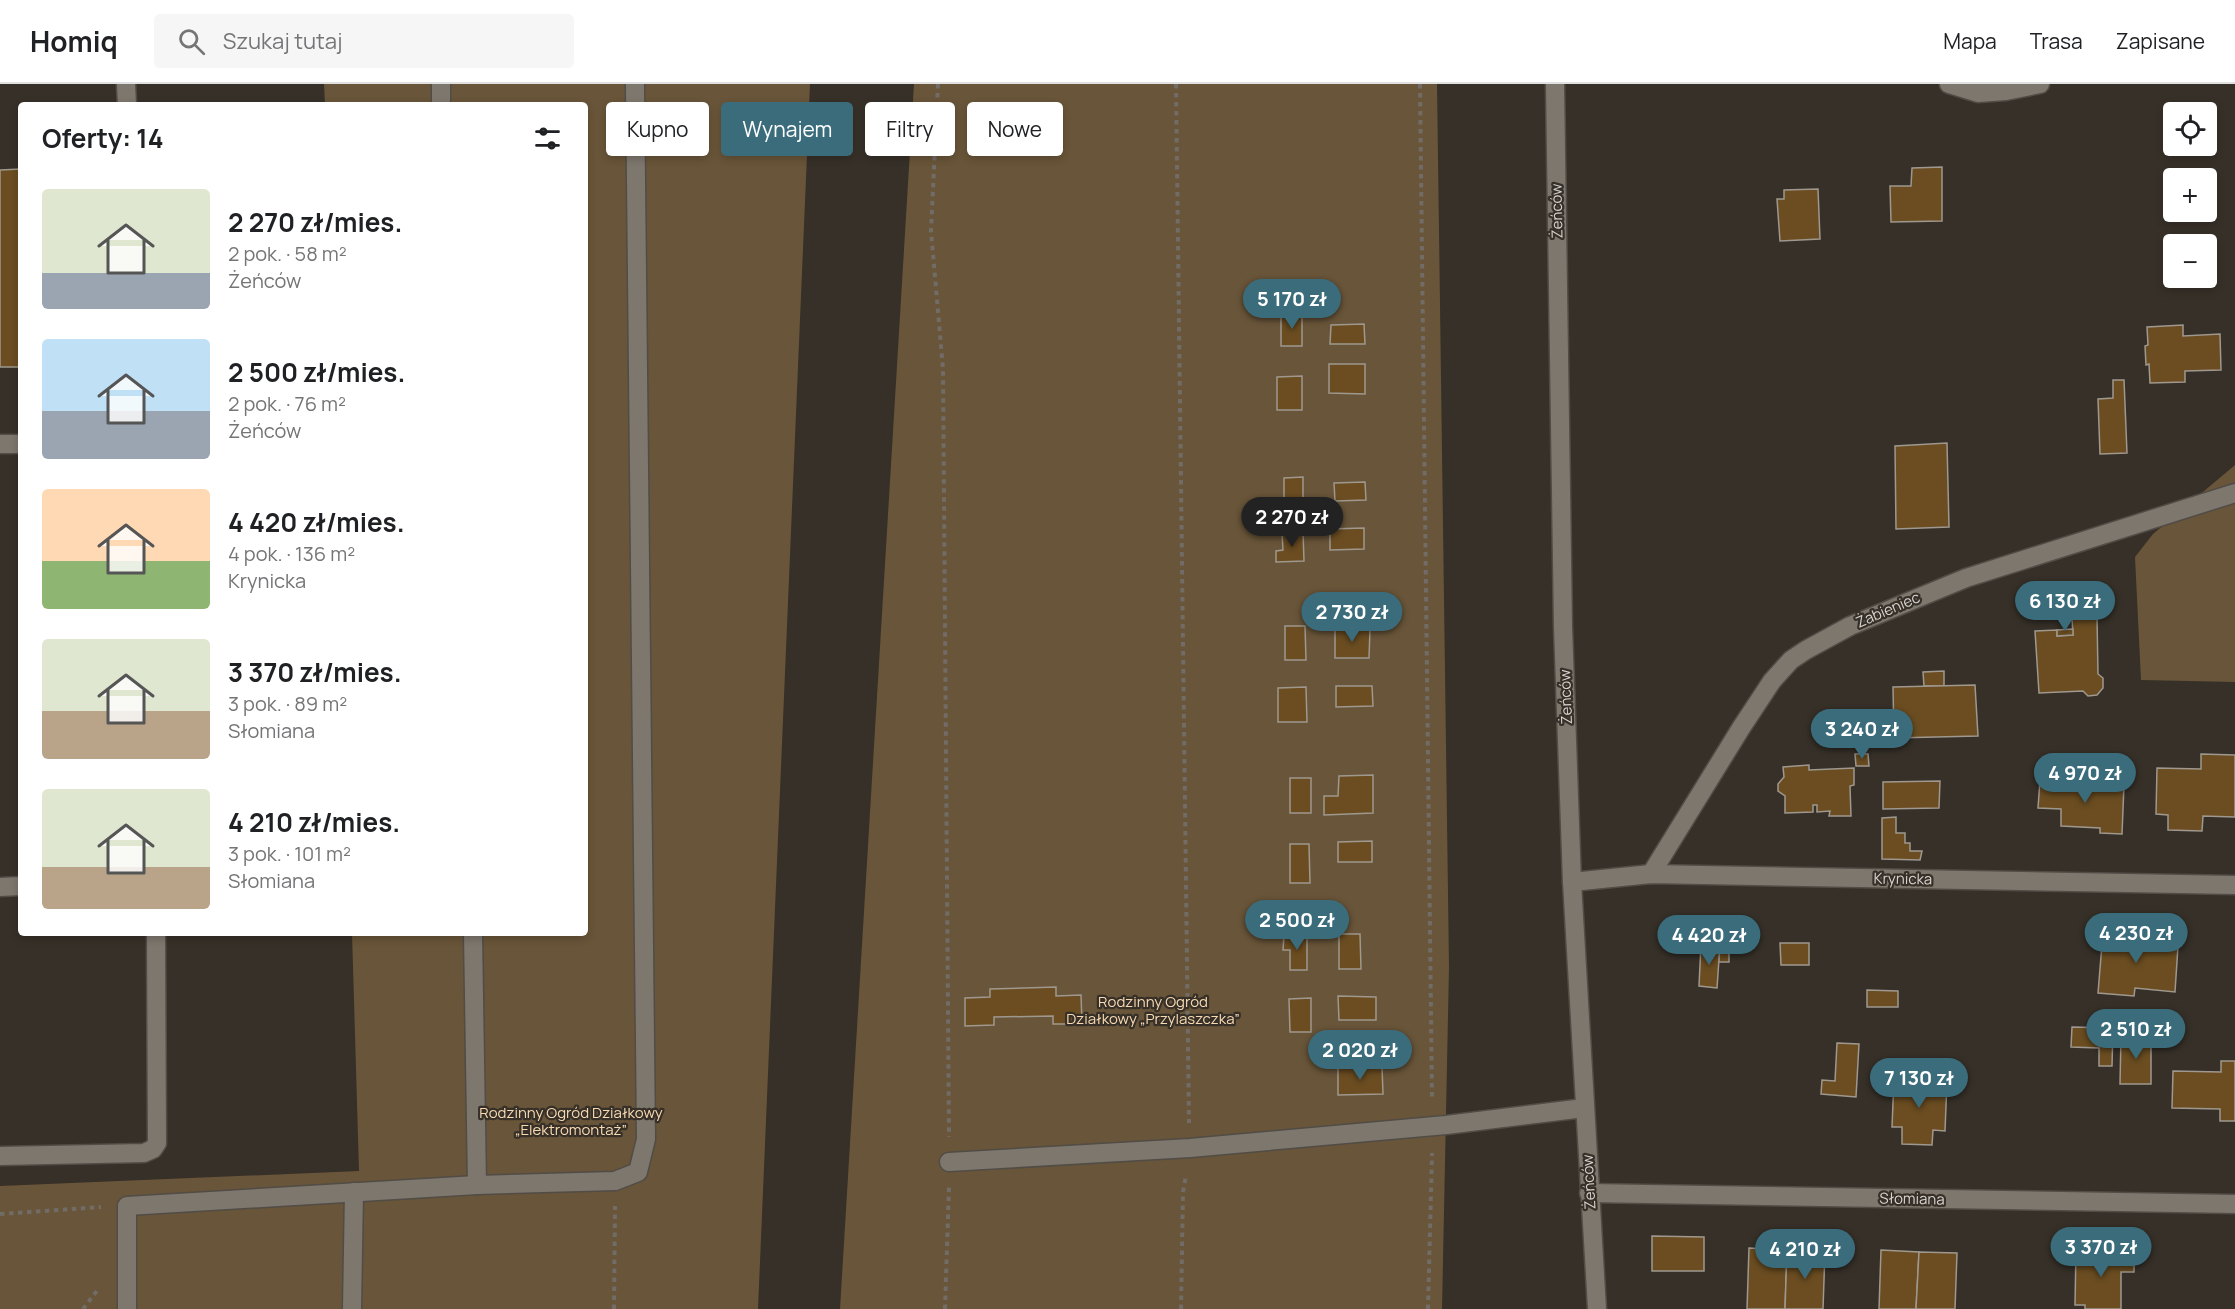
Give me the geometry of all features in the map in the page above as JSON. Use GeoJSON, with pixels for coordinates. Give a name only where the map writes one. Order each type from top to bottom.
{"type":"FeatureCollection","features":[{"type":"Feature","properties":{"kind":"street"},"geometry":{"type":"LineString","coordinates":[[126,84],[127,102]]}},
{"type":"Feature","properties":{"kind":"street"},"geometry":{"type":"LineString","coordinates":[[441,84],[441,102]]}},
{"type":"Feature","properties":{"kind":"street"},"geometry":{"type":"LineString","coordinates":[[127,1309],[127,1206],[477,1185],[615,1181],[638,1172],[646,1139],[635,84]]}},
{"type":"Feature","properties":{"kind":"street","name":"Żeńców"},"geometry":{"type":"LineString","coordinates":[[1555,84],[1563,615],[1572,882],[1597,1309]]}},
{"type":"Feature","properties":{"kind":"street"},"geometry":{"type":"LineString","coordinates":[[1949,84],[1978,93],[2006,91],[2040,84]]}},
{"type":"Feature","properties":{"kind":"street"},"geometry":{"type":"LineString","coordinates":[[0,444],[18,444]]}},
{"type":"Feature","properties":{"kind":"street","name":"Żabieniec"},"geometry":{"type":"LineString","coordinates":[[1652,874],[1766,690],[1791,660],[1806,650],[1850,626],[1966,578],[2235,493]]}},
{"type":"Feature","properties":{"kind":"street","name":"Krynicka"},"geometry":{"type":"LineString","coordinates":[[1572,882],[1652,874],[2235,885]]}},
{"type":"Feature","properties":{"kind":"street"},"geometry":{"type":"LineString","coordinates":[[0,887],[18,886]]}},
{"type":"Feature","properties":{"kind":"street"},"geometry":{"type":"LineString","coordinates":[[0,1156],[144,1153],[153,1149],[157,1143],[156,936]]}},
{"type":"Feature","properties":{"kind":"street"},"geometry":{"type":"LineString","coordinates":[[473,936],[477,1185]]}},
{"type":"Feature","properties":{"kind":"street"},"geometry":{"type":"LineString","coordinates":[[949,1162],[1190,1148],[1432,1126],[1584,1108]]}},
{"type":"Feature","properties":{"kind":"street"},"geometry":{"type":"LineString","coordinates":[[352,1309],[354,1192]]}},
{"type":"Feature","properties":{"kind":"street","name":"Słomiana"},"geometry":{"type":"LineString","coordinates":[[1589,1193],[2235,1204]]}},
{"type":"Feature","properties":{"kind":"path"},"geometry":{"type":"LineString","coordinates":[[938,84],[932,231],[943,369],[949,1162],[945,1309]]}},
{"type":"Feature","properties":{"kind":"path"},"geometry":{"type":"LineString","coordinates":[[1176,84],[1190,1148],[1183,1192],[1181,1309]]}},
{"type":"Feature","properties":{"kind":"path"},"geometry":{"type":"LineString","coordinates":[[1420,84],[1432,1126],[1428,1309]]}},
{"type":"Feature","properties":{"kind":"path"},"geometry":{"type":"LineString","coordinates":[[614,1309],[615,1181]]}},
{"type":"Feature","properties":{"kind":"path"},"geometry":{"type":"LineString","coordinates":[[0,1214],[127,1206]]}},
{"type":"Feature","properties":{"kind":"green space","name":"Rodzinny Ogród Działkowy „Elektromontaż”"},"geometry":{"type":"Polygon","coordinates":[[[324,84],[810,84],[809,102],[721,102],[721,156],[807,156],[758,1309],[0,1309],[0,1186],[359,1171],[352,936],[588,936],[588,102],[325,102],[324,84]]]}},
{"type":"Feature","properties":{"kind":"green space","name":"Rodzinny Ogród Działkowy „Przylaszczka”"},"geometry":{"type":"Polygon","coordinates":[[[914,84],[1437,84],[1449,967],[1442,1309],[840,1309],[910,156],[955,156],[955,102],[913,102],[914,84]]]}},
{"type":"Feature","properties":{"kind":"green space"},"geometry":{"type":"Polygon","coordinates":[[[2235,465],[2235,682],[2141,680],[2135,557],[2153,534],[2235,465]]]}},
{"type":"Feature","properties":{"kind":"building"},"geometry":{"type":"Polygon","coordinates":[[[1942,167],[1942,221],[1891,222],[1890,186],[1911,186],[1912,168],[1942,167]]]}},
{"type":"Feature","properties":{"kind":"building"},"geometry":{"type":"Polygon","coordinates":[[[18,169],[18,367],[0,367],[0,170],[18,169]]]}},
{"type":"Feature","properties":{"kind":"building"},"geometry":{"type":"Polygon","coordinates":[[[1818,189],[1820,239],[1780,241],[1777,199],[1784,199],[1784,190],[1818,189]]]}},
{"type":"Feature","properties":{"kind":"building"},"geometry":{"type":"Polygon","coordinates":[[[1302,314],[1302,346],[1281,346],[1281,315],[1302,314]]]}},
{"type":"Feature","properties":{"kind":"building"},"geometry":{"type":"Polygon","coordinates":[[[1364,324],[1365,344],[1330,344],[1331,325],[1364,324]]]}},
{"type":"Feature","properties":{"kind":"building"},"geometry":{"type":"Polygon","coordinates":[[[2183,325],[2183,336],[2220,334],[2221,370],[2185,371],[2185,382],[2150,383],[2149,364],[2146,365],[2147,327],[2183,325]]]}},
{"type":"Feature","properties":{"kind":"building"},"geometry":{"type":"Polygon","coordinates":[[[1329,364],[1365,364],[1365,394],[1329,393],[1329,364]]]}},
{"type":"Feature","properties":{"kind":"building"},"geometry":{"type":"Polygon","coordinates":[[[1302,376],[1302,410],[1277,410],[1277,377],[1302,376]]]}},
{"type":"Feature","properties":{"kind":"building"},"geometry":{"type":"Polygon","coordinates":[[[2113,380],[2124,380],[2127,453],[2100,454],[2098,399],[2113,398],[2113,380]]]}},
{"type":"Feature","properties":{"kind":"building"},"geometry":{"type":"Polygon","coordinates":[[[1947,443],[1949,527],[1896,529],[1895,446],[1947,443]]]}},
{"type":"Feature","properties":{"kind":"building"},"geometry":{"type":"Polygon","coordinates":[[[1303,477],[1303,503],[1284,504],[1284,478],[1303,477]]]}},
{"type":"Feature","properties":{"kind":"building"},"geometry":{"type":"Polygon","coordinates":[[[1365,482],[1366,500],[1335,501],[1334,483],[1365,482]]]}},
{"type":"Feature","properties":{"kind":"building"},"geometry":{"type":"Polygon","coordinates":[[[1364,528],[1364,549],[1330,550],[1330,529],[1364,528]]]}},
{"type":"Feature","properties":{"kind":"building"},"geometry":{"type":"Polygon","coordinates":[[[1303,532],[1304,561],[1276,562],[1276,551],[1283,550],[1282,533],[1303,532]]]}},
{"type":"Feature","properties":{"kind":"building"},"geometry":{"type":"Polygon","coordinates":[[[2097,616],[2098,674],[2103,678],[2103,688],[2097,695],[2088,696],[2083,691],[2039,693],[2035,631],[2057,630],[2057,636],[2073,635],[2072,618],[2097,616]]]}},
{"type":"Feature","properties":{"kind":"building"},"geometry":{"type":"Polygon","coordinates":[[[1285,626],[1305,626],[1306,660],[1285,660],[1285,626]]]}},
{"type":"Feature","properties":{"kind":"building"},"geometry":{"type":"Polygon","coordinates":[[[1335,629],[1370,629],[1369,658],[1335,658],[1335,629]]]}},
{"type":"Feature","properties":{"kind":"building"},"geometry":{"type":"Polygon","coordinates":[[[2073,629],[2073,635],[2057,636],[2057,630],[2073,629]]]}},
{"type":"Feature","properties":{"kind":"building"},"geometry":{"type":"Polygon","coordinates":[[[1944,671],[1944,686],[1924,686],[1923,672],[1944,671]]]}},
{"type":"Feature","properties":{"kind":"building"},"geometry":{"type":"Polygon","coordinates":[[[1975,685],[1978,736],[1894,738],[1893,687],[1975,685]]]}},
{"type":"Feature","properties":{"kind":"building"},"geometry":{"type":"Polygon","coordinates":[[[1336,686],[1372,686],[1373,706],[1336,707],[1336,686]]]}},
{"type":"Feature","properties":{"kind":"building"},"geometry":{"type":"Polygon","coordinates":[[[1306,687],[1307,722],[1278,722],[1278,688],[1306,687]]]}},
{"type":"Feature","properties":{"kind":"building"},"geometry":{"type":"Polygon","coordinates":[[[1855,754],[1868,754],[1869,766],[1856,766],[1855,754]]]}},
{"type":"Feature","properties":{"kind":"building"},"geometry":{"type":"Polygon","coordinates":[[[2201,754],[2235,755],[2235,817],[2203,816],[2202,831],[2168,830],[2168,815],[2156,814],[2157,768],[2201,769],[2201,754]]]}},
{"type":"Feature","properties":{"kind":"building"},"geometry":{"type":"Polygon","coordinates":[[[1809,765],[1809,770],[1854,768],[1854,785],[1850,786],[1851,816],[1829,816],[1830,811],[1817,812],[1817,805],[1813,805],[1813,812],[1785,813],[1785,796],[1778,791],[1778,784],[1784,777],[1783,767],[1809,765]]]}},
{"type":"Feature","properties":{"kind":"building"},"geometry":{"type":"Polygon","coordinates":[[[1373,775],[1373,813],[1324,815],[1324,796],[1338,796],[1339,776],[1373,775]]]}},
{"type":"Feature","properties":{"kind":"building"},"geometry":{"type":"Polygon","coordinates":[[[1290,778],[1311,778],[1311,813],[1290,813],[1290,778]]]}},
{"type":"Feature","properties":{"kind":"building"},"geometry":{"type":"Polygon","coordinates":[[[2040,780],[2124,785],[2122,834],[2100,833],[2100,828],[2061,826],[2061,809],[2038,808],[2040,780]]]}},
{"type":"Feature","properties":{"kind":"building"},"geometry":{"type":"Polygon","coordinates":[[[1940,781],[1939,808],[1883,809],[1883,782],[1940,781]]]}},
{"type":"Feature","properties":{"kind":"building"},"geometry":{"type":"Polygon","coordinates":[[[1896,817],[1896,833],[1905,833],[1905,843],[1910,843],[1910,851],[1922,851],[1920,860],[1882,859],[1882,818],[1896,817]]]}},
{"type":"Feature","properties":{"kind":"building"},"geometry":{"type":"Polygon","coordinates":[[[1372,841],[1372,862],[1338,862],[1338,842],[1372,841]]]}},
{"type":"Feature","properties":{"kind":"building"},"geometry":{"type":"Polygon","coordinates":[[[1290,844],[1309,844],[1310,883],[1290,883],[1290,844]]]}},
{"type":"Feature","properties":{"kind":"building"},"geometry":{"type":"Polygon","coordinates":[[[2103,932],[2158,936],[2157,944],[2178,946],[2175,992],[2135,988],[2134,996],[2098,993],[2103,932]]]}},
{"type":"Feature","properties":{"kind":"building"},"geometry":{"type":"Polygon","coordinates":[[[1339,934],[1360,934],[1361,969],[1339,969],[1339,934]]]}},
{"type":"Feature","properties":{"kind":"building"},"geometry":{"type":"Polygon","coordinates":[[[1307,935],[1307,970],[1290,970],[1290,950],[1283,950],[1284,936],[1307,935]]]}},
{"type":"Feature","properties":{"kind":"building"},"geometry":{"type":"Polygon","coordinates":[[[1780,943],[1809,943],[1809,965],[1781,965],[1780,943]]]}},
{"type":"Feature","properties":{"kind":"building"},"geometry":{"type":"Polygon","coordinates":[[[1701,944],[1720,945],[1717,988],[1699,986],[1701,944]]]}},
{"type":"Feature","properties":{"kind":"building"},"geometry":{"type":"Polygon","coordinates":[[[1720,945],[1729,946],[1729,962],[1719,962],[1720,945]]]}},
{"type":"Feature","properties":{"kind":"building"},"geometry":{"type":"Polygon","coordinates":[[[1056,987],[1056,996],[1081,995],[1082,1024],[1053,1024],[1053,1016],[994,1017],[994,1025],[965,1026],[965,998],[990,997],[990,989],[1056,987]]]}},
{"type":"Feature","properties":{"kind":"building"},"geometry":{"type":"Polygon","coordinates":[[[1867,990],[1898,991],[1898,1007],[1867,1007],[1867,990]]]}},
{"type":"Feature","properties":{"kind":"building"},"geometry":{"type":"Polygon","coordinates":[[[1338,996],[1376,997],[1376,1020],[1339,1020],[1338,996]]]}},
{"type":"Feature","properties":{"kind":"building"},"geometry":{"type":"Polygon","coordinates":[[[1311,998],[1311,1032],[1290,1032],[1289,999],[1311,998]]]}},
{"type":"Feature","properties":{"kind":"building"},"geometry":{"type":"Polygon","coordinates":[[[2072,1027],[2113,1028],[2112,1066],[2099,1066],[2099,1048],[2071,1047],[2072,1027]]]}},
{"type":"Feature","properties":{"kind":"building"},"geometry":{"type":"Polygon","coordinates":[[[2121,1036],[2151,1036],[2151,1084],[2120,1084],[2121,1036]]]}},
{"type":"Feature","properties":{"kind":"building"},"geometry":{"type":"Polygon","coordinates":[[[1837,1043],[1859,1044],[1856,1097],[1821,1094],[1822,1080],[1835,1081],[1837,1043]]]}},
{"type":"Feature","properties":{"kind":"building"},"geometry":{"type":"Polygon","coordinates":[[[2221,1061],[2235,1061],[2235,1121],[2220,1121],[2220,1109],[2172,1108],[2173,1071],[2221,1072],[2221,1061]]]}},
{"type":"Feature","properties":{"kind":"building"},"geometry":{"type":"Polygon","coordinates":[[[1382,1067],[1383,1094],[1338,1095],[1338,1068],[1382,1067]]]}},
{"type":"Feature","properties":{"kind":"building"},"geometry":{"type":"Polygon","coordinates":[[[1894,1078],[1947,1081],[1945,1131],[1933,1130],[1932,1145],[1902,1144],[1902,1127],[1892,1127],[1894,1078]]]}},
{"type":"Feature","properties":{"kind":"building"},"geometry":{"type":"Polygon","coordinates":[[[1652,1236],[1704,1237],[1704,1271],[1652,1271],[1652,1236]]]}},
{"type":"Feature","properties":{"kind":"building"},"geometry":{"type":"Polygon","coordinates":[[[1749,1248],[1787,1250],[1785,1309],[1747,1309],[1749,1248]]]}},
{"type":"Feature","properties":{"kind":"building"},"geometry":{"type":"Polygon","coordinates":[[[1787,1250],[1825,1251],[1823,1309],[1785,1309],[1787,1250]]]}},
{"type":"Feature","properties":{"kind":"building"},"geometry":{"type":"Polygon","coordinates":[[[1881,1250],[1919,1252],[1916,1309],[1879,1309],[1881,1250]]]}},
{"type":"Feature","properties":{"kind":"building"},"geometry":{"type":"Polygon","coordinates":[[[2076,1250],[2134,1251],[2134,1272],[2121,1272],[2121,1309],[2085,1309],[2085,1305],[2075,1305],[2076,1250]]]}},
{"type":"Feature","properties":{"kind":"building"},"geometry":{"type":"Polygon","coordinates":[[[1919,1252],[1957,1253],[1955,1309],[1916,1309],[1919,1252]]]}}]}
